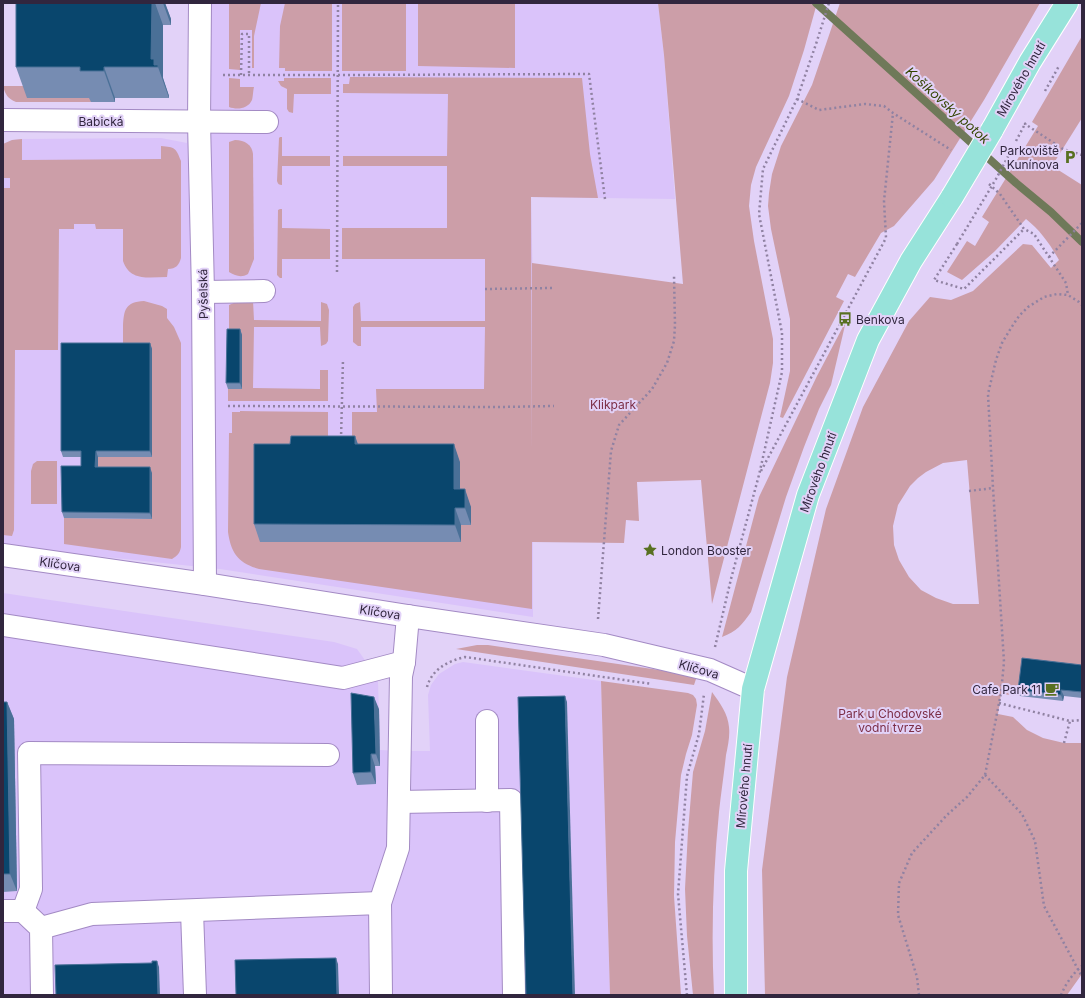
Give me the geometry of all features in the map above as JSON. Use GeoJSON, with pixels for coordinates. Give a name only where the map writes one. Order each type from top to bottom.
{"type":"FeatureCollection","features":[{"type":"Feature","properties":{"kind":"main road","name":"Mírového hnutí"},"geometry":{"type":"LineString","coordinates":[[736,995],[736,871],[753,689],[808,495],[868,340],[911,261],[952,197],[1030,62],[1067,3]]}},
{"type":"Feature","properties":{"kind":"street","name":"Pyšelská"},"geometry":{"type":"LineString","coordinates":[[200,3],[199,122],[203,292],[205,584]]}},
{"type":"Feature","properties":{"kind":"street","name":"Babická"},"geometry":{"type":"LineString","coordinates":[[3,120],[267,122]]}},
{"type":"Feature","properties":{"kind":"street"},"geometry":{"type":"LineString","coordinates":[[203,292],[264,291]]}},
{"type":"Feature","properties":{"kind":"street","name":"Klíčova"},"geometry":{"type":"LineString","coordinates":[[3,555],[205,584],[604,645],[710,670],[753,689]]}},
{"type":"Feature","properties":{"kind":"street"},"geometry":{"type":"LineString","coordinates":[[382,995],[380,903],[398,848],[402,676],[408,616]]}},
{"type":"Feature","properties":{"kind":"street"},"geometry":{"type":"LineString","coordinates":[[3,625],[343,678],[404,662]]}},
{"type":"Feature","properties":{"kind":"street"},"geometry":{"type":"LineString","coordinates":[[487,721],[487,800]]}},
{"type":"Feature","properties":{"kind":"street"},"geometry":{"type":"LineString","coordinates":[[328,755],[29,753],[31,889],[13,911],[41,928],[92,914],[380,903]]}},
{"type":"Feature","properties":{"kind":"street"},"geometry":{"type":"LineString","coordinates":[[399,802],[511,800],[514,995]]}},
{"type":"Feature","properties":{"kind":"street"},"geometry":{"type":"LineString","coordinates":[[192,911],[195,995]]}},
{"type":"Feature","properties":{"kind":"street"},"geometry":{"type":"LineString","coordinates":[[41,928],[42,995]]}},
{"type":"Feature","properties":{"kind":"path"},"geometry":{"type":"LineString","coordinates":[[337,272],[338,3]]}},
{"type":"Feature","properties":{"kind":"path"},"geometry":{"type":"LineString","coordinates":[[687,995],[678,894],[687,776],[699,734],[704,695],[731,579],[759,475],[782,372],[782,332],[759,214],[764,169],[797,99],[829,3]]}},
{"type":"Feature","properties":{"kind":"path"},"geometry":{"type":"LineString","coordinates":[[241,75],[242,34],[249,34],[249,75]]}},
{"type":"Feature","properties":{"kind":"path"},"geometry":{"type":"LineString","coordinates":[[1044,92],[1063,60]]}},
{"type":"Feature","properties":{"kind":"path"},"geometry":{"type":"LineString","coordinates":[[222,75],[338,76],[589,74],[605,198]]}},
{"type":"Feature","properties":{"kind":"path"},"geometry":{"type":"LineString","coordinates":[[797,99],[819,110],[865,104],[884,106],[892,113],[950,149],[955,154]]}},
{"type":"Feature","properties":{"kind":"path"},"geometry":{"type":"LineString","coordinates":[[759,475],[886,238],[884,200],[892,113]]}},
{"type":"Feature","properties":{"kind":"path"},"geometry":{"type":"LineString","coordinates":[[1024,228],[964,289],[934,280],[996,179],[1029,118]]}},
{"type":"Feature","properties":{"kind":"path"},"geometry":{"type":"LineString","coordinates":[[1025,124],[1063,148],[1082,155]]}},
{"type":"Feature","properties":{"kind":"path"},"geometry":{"type":"LineString","coordinates":[[989,184],[1000,194],[1024,228],[1034,234],[1066,283],[1068,295]]}},
{"type":"Feature","properties":{"kind":"path"},"geometry":{"type":"LineString","coordinates":[[1049,256],[1082,223]]}},
{"type":"Feature","properties":{"kind":"path"},"geometry":{"type":"LineString","coordinates":[[598,624],[611,450],[619,425],[652,389],[667,363],[674,341],[674,275]]}},
{"type":"Feature","properties":{"kind":"path"},"geometry":{"type":"LineString","coordinates":[[485,289],[552,288]]}},
{"type":"Feature","properties":{"kind":"path"},"geometry":{"type":"LineString","coordinates":[[919,995],[917,977],[898,915],[899,883],[912,853],[947,814],[968,797],[985,775],[999,703],[1004,662],[988,394],[996,360],[1011,328],[1019,316],[1028,307],[1044,297],[1057,294],[1068,295],[1082,305]]}},
{"type":"Feature","properties":{"kind":"path"},"geometry":{"type":"LineString","coordinates":[[341,443],[343,359]]}},
{"type":"Feature","properties":{"kind":"path"},"geometry":{"type":"LineString","coordinates":[[222,406],[554,406]]}},
{"type":"Feature","properties":{"kind":"path"},"geometry":{"type":"LineString","coordinates":[[969,491],[993,488]]}},
{"type":"Feature","properties":{"kind":"path"},"geometry":{"type":"LineString","coordinates":[[426,693],[429,679],[441,667],[454,660],[465,657],[652,684]]}},
{"type":"Feature","properties":{"kind":"path"},"geometry":{"type":"LineString","coordinates":[[999,703],[1070,721],[1082,720]]}},
{"type":"Feature","properties":{"kind":"path"},"geometry":{"type":"LineString","coordinates":[[1064,743],[1070,721]]}},
{"type":"Feature","properties":{"kind":"path"},"geometry":{"type":"LineString","coordinates":[[985,775],[1022,814],[1035,841],[1044,906],[1081,975]]}},
{"type":"Feature","properties":{"kind":"path"},"geometry":{"type":"LineString","coordinates":[[1061,995],[1063,990],[1082,966]]}},
{"type":"Feature","properties":{"kind":"shaded area"},"geometry":{"type":"Polygon","coordinates":[[[189,3],[658,3],[664,55],[675,199],[531,197],[533,288],[533,617],[220,569],[49,551],[3,544],[3,144],[12,140],[22,139],[161,138],[187,143],[189,94],[189,3]]]}},
{"type":"Feature","properties":{"kind":"shaded area"},"geometry":{"type":"Polygon","coordinates":[[[3,593],[334,642],[357,649],[372,670],[378,682],[380,750],[430,751],[428,695],[431,685],[439,674],[455,664],[463,662],[601,681],[610,995],[3,995],[3,593]]]}},
{"type":"Feature","properties":{"kind":"green space"},"geometry":{"type":"Polygon","coordinates":[[[229,3],[261,3],[254,36],[254,68],[252,68],[252,30],[240,30],[240,70],[229,69],[229,3]]]}},
{"type":"Feature","properties":{"kind":"green space"},"geometry":{"type":"Polygon","coordinates":[[[285,3],[332,3],[332,71],[285,71],[285,68],[279,68],[280,26],[285,3]]]}},
{"type":"Feature","properties":{"kind":"green space"},"geometry":{"type":"Polygon","coordinates":[[[342,3],[406,3],[406,71],[342,71],[342,3]]]}},
{"type":"Feature","properties":{"kind":"green space"},"geometry":{"type":"Polygon","coordinates":[[[418,3],[515,3],[515,68],[418,66],[418,3]]]}},
{"type":"Feature","properties":{"kind":"green space","name":"Klikpark"},"geometry":{"type":"Polygon","coordinates":[[[658,3],[817,3],[789,96],[756,167],[751,185],[749,206],[754,241],[773,339],[773,363],[770,383],[712,604],[701,480],[637,482],[639,521],[626,520],[624,543],[532,542],[532,609],[259,569],[246,564],[237,556],[231,546],[228,532],[229,433],[232,433],[232,412],[328,412],[328,453],[352,453],[352,412],[377,412],[376,389],[484,389],[485,327],[361,327],[361,346],[358,346],[353,342],[353,307],[355,304],[360,302],[361,321],[485,321],[485,259],[342,259],[342,228],[447,228],[447,166],[343,166],[343,156],[447,156],[448,94],[343,93],[343,84],[349,84],[350,77],[582,78],[590,154],[598,198],[531,197],[532,450],[532,263],[683,284],[664,55],[658,3]]]}},
{"type":"Feature","properties":{"kind":"green space"},"geometry":{"type":"Polygon","coordinates":[[[840,3],[1040,3],[984,100],[934,180],[894,226],[881,233],[855,277],[848,274],[836,297],[844,301],[783,418],[780,417],[790,371],[790,319],[771,229],[768,206],[769,193],[772,174],[781,146],[812,85],[840,3]]]}},
{"type":"Feature","properties":{"kind":"green space","name":"Park u Chodovské vodní tvrze"},"geometry":{"type":"Polygon","coordinates":[[[1082,36],[1082,118],[1052,166],[1082,185],[1082,670],[1024,664],[1020,696],[1001,694],[998,714],[1013,717],[1027,730],[1043,738],[1064,743],[1082,743],[1082,974],[1067,995],[765,995],[762,870],[787,677],[826,509],[863,407],[909,321],[930,297],[951,300],[973,291],[1023,244],[1032,245],[1051,268],[1059,260],[1052,248],[1036,228],[1026,219],[994,252],[962,280],[947,272],[967,241],[975,246],[989,222],[982,217],[1038,126],[1032,122],[1082,36]],[[967,460],[943,463],[918,478],[910,486],[898,505],[893,526],[894,545],[899,560],[909,577],[921,590],[936,598],[953,604],[979,604],[967,460]]]}},
{"type":"Feature","properties":{"kind":"green space"},"geometry":{"type":"Polygon","coordinates":[[[229,78],[240,79],[240,87],[254,87],[252,100],[245,107],[229,107],[229,78]]]}},
{"type":"Feature","properties":{"kind":"green space"},"geometry":{"type":"Polygon","coordinates":[[[284,78],[331,78],[331,94],[294,94],[293,113],[289,112],[287,109],[287,89],[281,86],[278,81],[284,81],[284,78]]]}},
{"type":"Feature","properties":{"kind":"green space"},"geometry":{"type":"Polygon","coordinates":[[[3,86],[27,86],[27,98],[91,98],[91,102],[16,102],[7,96],[3,86]]]}},
{"type":"Feature","properties":{"kind":"green space"},"geometry":{"type":"Polygon","coordinates":[[[280,137],[282,137],[282,156],[330,156],[330,166],[282,166],[282,185],[279,185],[277,181],[280,137]]]}},
{"type":"Feature","properties":{"kind":"green space"},"geometry":{"type":"Polygon","coordinates":[[[22,139],[22,160],[161,159],[161,146],[174,149],[178,153],[181,161],[181,258],[177,266],[168,269],[167,277],[141,277],[130,272],[126,268],[123,261],[123,229],[96,229],[95,224],[74,224],[74,229],[59,229],[58,350],[15,350],[14,530],[12,536],[3,535],[3,188],[10,188],[10,178],[3,178],[3,144],[12,140],[22,139]]]}},
{"type":"Feature","properties":{"kind":"green space"},"geometry":{"type":"Polygon","coordinates":[[[235,140],[242,141],[250,146],[253,154],[254,259],[248,274],[241,276],[229,272],[229,142],[235,140]]]}},
{"type":"Feature","properties":{"kind":"green space"},"geometry":{"type":"Polygon","coordinates":[[[282,209],[282,228],[330,229],[330,259],[282,259],[282,278],[277,275],[278,210],[282,209]]]}},
{"type":"Feature","properties":{"kind":"green space"},"geometry":{"type":"Polygon","coordinates":[[[144,301],[167,309],[167,318],[174,327],[181,343],[181,547],[178,554],[172,559],[64,544],[64,518],[152,519],[98,473],[98,457],[152,457],[152,349],[123,349],[123,326],[125,311],[129,305],[144,301]]]}},
{"type":"Feature","properties":{"kind":"green space"},"geometry":{"type":"Polygon","coordinates":[[[253,301],[254,320],[321,321],[321,302],[327,304],[329,310],[328,341],[326,344],[321,346],[320,327],[254,327],[253,388],[320,389],[320,370],[328,370],[328,401],[228,401],[228,389],[241,389],[241,333],[229,333],[229,305],[236,302],[253,301]]]}},
{"type":"Feature","properties":{"kind":"green space"},"geometry":{"type":"Polygon","coordinates":[[[846,321],[831,385],[819,409],[786,497],[751,612],[739,627],[722,637],[759,497],[817,376],[846,321]]]}},
{"type":"Feature","properties":{"kind":"green space"},"geometry":{"type":"Polygon","coordinates":[[[37,461],[57,461],[57,504],[31,504],[31,471],[33,464],[37,461]]]}},
{"type":"Feature","properties":{"kind":"green space"},"geometry":{"type":"Polygon","coordinates":[[[477,645],[488,645],[680,673],[696,679],[694,685],[456,649],[477,645]]]}},
{"type":"Feature","properties":{"kind":"green space"},"geometry":{"type":"Polygon","coordinates":[[[601,681],[688,693],[693,695],[696,699],[697,705],[692,735],[681,775],[675,842],[674,896],[681,995],[610,995],[601,681]]]}},
{"type":"Feature","properties":{"kind":"green space"},"geometry":{"type":"Polygon","coordinates":[[[712,692],[721,704],[728,722],[729,730],[715,858],[713,904],[714,995],[693,995],[687,936],[685,889],[688,831],[693,772],[705,731],[712,692]]]}},
{"type":"Feature","properties":{"kind":"building"},"geometry":{"type":"Polygon","coordinates":[[[16,3],[152,3],[151,59],[154,59],[154,65],[158,65],[158,67],[104,67],[104,71],[80,71],[80,67],[16,67],[16,3]]]}},
{"type":"Feature","properties":{"kind":"building"},"geometry":{"type":"Polygon","coordinates":[[[227,329],[240,329],[240,383],[226,383],[227,329]]]}},
{"type":"Feature","properties":{"kind":"building"},"geometry":{"type":"Polygon","coordinates":[[[61,343],[150,343],[150,451],[96,451],[95,467],[150,467],[150,513],[62,512],[61,466],[81,466],[81,451],[61,451],[61,343]]]}},
{"type":"Feature","properties":{"kind":"building"},"geometry":{"type":"Polygon","coordinates":[[[291,436],[355,436],[355,444],[454,444],[454,489],[465,489],[465,508],[455,508],[455,525],[254,524],[254,444],[290,444],[291,436]]]}},
{"type":"Feature","properties":{"kind":"building"},"geometry":{"type":"Polygon","coordinates":[[[1022,658],[1082,665],[1082,692],[1061,690],[1061,695],[1018,690],[1022,658]]]}},
{"type":"Feature","properties":{"kind":"building"},"geometry":{"type":"Polygon","coordinates":[[[351,693],[374,697],[376,754],[371,754],[371,772],[353,773],[351,693]]]}},
{"type":"Feature","properties":{"kind":"building"},"geometry":{"type":"Polygon","coordinates":[[[565,696],[573,995],[526,995],[518,697],[565,696]]]}},
{"type":"Feature","properties":{"kind":"building"},"geometry":{"type":"Polygon","coordinates":[[[3,702],[7,702],[10,874],[3,874],[3,702]]]}},
{"type":"Feature","properties":{"kind":"building"},"geometry":{"type":"Polygon","coordinates":[[[336,958],[337,995],[236,995],[235,960],[336,958]]]}},
{"type":"Feature","properties":{"kind":"building"},"geometry":{"type":"Polygon","coordinates":[[[152,961],[157,961],[158,995],[56,995],[55,965],[152,963],[152,961]]]}},
{"type":"Feature","properties":{"kind":"waterway","name":"Košíkovský potok"},"geometry":{"type":"LineString","coordinates":[[816,3],[1016,183],[1051,212],[1082,242]]}},
{"type":"Feature","properties":{"kind":"place","name":"Parkoviště Kunínova"},"geometry":{"type":"Point","coordinates":[1070,157]}},
{"type":"Feature","properties":{"kind":"place","name":"Benkova"},"geometry":{"type":"Point","coordinates":[845,319]}},
{"type":"Feature","properties":{"kind":"place","name":"London Booster"},"geometry":{"type":"Point","coordinates":[650,550]}},
{"type":"Feature","properties":{"kind":"place","name":"Cafe Park 11"},"geometry":{"type":"Point","coordinates":[1052,689]}}]}
